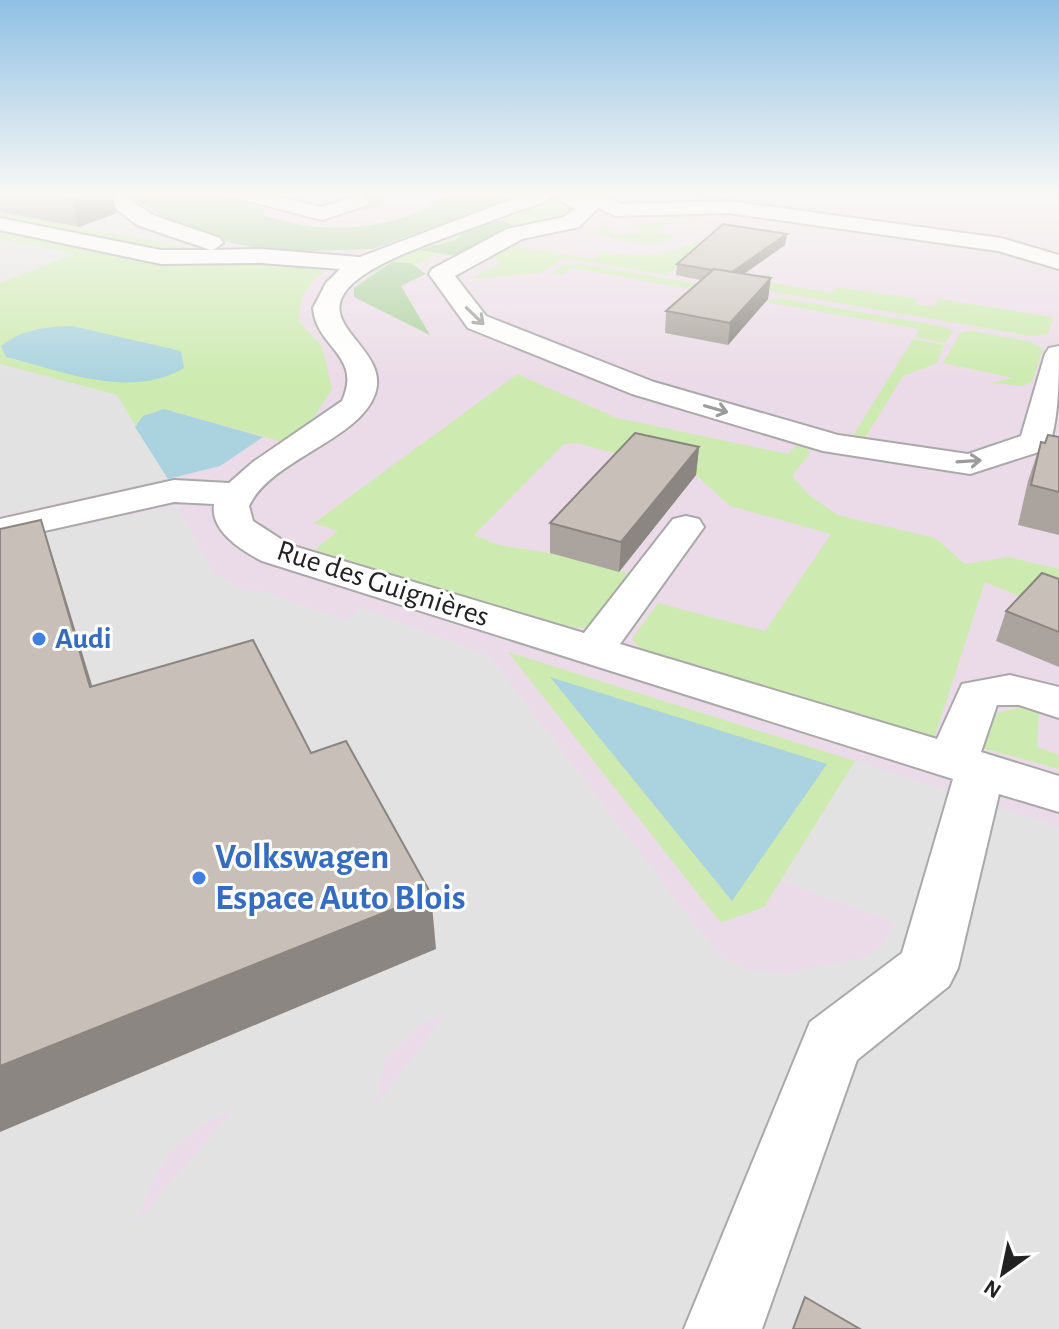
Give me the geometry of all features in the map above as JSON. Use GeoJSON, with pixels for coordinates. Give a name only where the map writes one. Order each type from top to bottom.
{"type":"FeatureCollection","features":[{"type":"Feature","properties":{"kind":"street"},"geometry":{"type":"LineString","coordinates":[[156,256],[259,256]]}},
{"type":"Feature","properties":{"kind":"street"},"geometry":{"type":"LineString","coordinates":[[261,256],[363,264]]}},
{"type":"Feature","properties":{"kind":"street"},"geometry":{"type":"LineString","coordinates":[[0,530],[174,491],[236,494],[254,477],[355,406],[363,389],[363,373],[355,355],[334,331],[325,312],[328,298],[337,284],[363,264],[384,256]]}},
{"type":"Feature","properties":{"kind":"street"},"geometry":{"type":"LineString","coordinates":[[474,256],[441,274],[477,322],[643,388],[835,444],[970,464],[1047,444],[1059,354]]}},
{"type":"Feature","properties":{"kind":"street"},"geometry":{"type":"LineString","coordinates":[[1039,256],[1059,262]]}},
{"type":"Feature","properties":{"kind":"street","name":"Rue des Guignières"},"geometry":{"type":"LineString","coordinates":[[236,494],[231,506],[236,523],[252,541],[276,553],[1059,794]]}},
{"type":"Feature","properties":{"kind":"street"},"geometry":{"type":"LineString","coordinates":[[593,650],[686,527]]}},
{"type":"Feature","properties":{"kind":"street"},"geometry":{"type":"LineString","coordinates":[[723,1329],[832,1042],[928,968],[978,694],[994,689],[1018,688],[1059,703]]}},
{"type":"Feature","properties":{"kind":"shaded area"},"geometry":{"type":"Polygon","coordinates":[[[0,256],[1059,256],[1059,1329],[0,1329],[0,256]]]}},
{"type":"Feature","properties":{"kind":"shaded area"},"geometry":{"type":"Polygon","coordinates":[[[0,256],[69,256],[0,283],[0,256]]]}},
{"type":"Feature","properties":{"kind":"shaded area"},"geometry":{"type":"Polygon","coordinates":[[[0,364],[117,395],[168,479],[0,516],[0,364]]]}},
{"type":"Feature","properties":{"kind":"shaded area"},"geometry":{"type":"Polygon","coordinates":[[[176,505],[214,573],[244,591],[262,591],[347,620],[360,607],[489,656],[719,956],[746,969],[789,973],[866,957],[885,943],[894,922],[781,881],[855,761],[1059,827],[1059,1329],[0,1329],[0,543],[176,505]],[[445,1016],[420,1024],[385,1058],[375,1106],[445,1016]],[[233,1110],[199,1126],[169,1153],[152,1181],[137,1222],[233,1110]]]}},
{"type":"Feature","properties":{"kind":"green space"},"geometry":{"type":"Polygon","coordinates":[[[68,256],[271,262],[325,271],[305,293],[299,322],[322,346],[332,389],[310,423],[283,442],[164,409],[143,416],[135,427],[117,395],[0,364],[0,283],[68,256]]]}},
{"type":"Feature","properties":{"kind":"green space"},"geometry":{"type":"Polygon","coordinates":[[[404,256],[433,256],[415,266],[391,262],[354,288],[385,263],[404,256]]]}},
{"type":"Feature","properties":{"kind":"green space"},"geometry":{"type":"Polygon","coordinates":[[[493,256],[576,256],[593,259],[596,256],[688,256],[667,275],[571,259],[561,260],[541,273],[470,279],[501,263],[493,256]]]}},
{"type":"Feature","properties":{"kind":"green space"},"geometry":{"type":"Polygon","coordinates":[[[392,262],[411,263],[426,274],[401,286],[430,335],[354,297],[354,288],[392,262]]]}},
{"type":"Feature","properties":{"kind":"green space"},"geometry":{"type":"Polygon","coordinates":[[[581,264],[738,291],[744,298],[572,268],[562,275],[551,273],[564,265],[581,264]]]}},
{"type":"Feature","properties":{"kind":"green space"},"geometry":{"type":"Polygon","coordinates":[[[763,274],[771,274],[767,282],[831,293],[837,287],[918,299],[915,304],[934,307],[938,299],[1053,317],[1048,334],[1031,336],[757,289],[751,285],[763,274]]]}},
{"type":"Feature","properties":{"kind":"green space"},"geometry":{"type":"Polygon","coordinates":[[[780,298],[945,327],[953,331],[945,343],[915,337],[919,329],[765,302],[780,298]]]}},
{"type":"Feature","properties":{"kind":"green space"},"geometry":{"type":"Polygon","coordinates":[[[972,331],[1031,342],[1043,349],[1032,382],[1023,386],[990,383],[1013,378],[943,363],[960,333],[972,331]]]}},
{"type":"Feature","properties":{"kind":"green space"},"geometry":{"type":"Polygon","coordinates":[[[913,339],[944,345],[937,363],[903,376],[865,438],[838,430],[854,434],[913,339]]]}},
{"type":"Feature","properties":{"kind":"green space"},"geometry":{"type":"Polygon","coordinates":[[[517,374],[617,418],[788,454],[799,443],[811,452],[792,476],[810,496],[838,515],[935,538],[965,564],[1008,557],[1059,569],[1059,613],[985,582],[934,739],[641,650],[632,639],[658,603],[765,631],[831,534],[730,506],[696,475],[577,443],[564,444],[474,535],[499,545],[550,553],[630,574],[594,623],[585,628],[561,626],[314,550],[338,531],[314,523],[517,374]]]}},
{"type":"Feature","properties":{"kind":"green space"},"geometry":{"type":"Polygon","coordinates":[[[508,652],[855,761],[764,907],[721,923],[508,652]]]}},
{"type":"Feature","properties":{"kind":"green space"},"geometry":{"type":"Polygon","coordinates":[[[1024,707],[1039,712],[1037,747],[1059,755],[1059,769],[978,747],[984,728],[992,717],[1024,707]]]}},
{"type":"Feature","properties":{"kind":"water"},"geometry":{"type":"Polygon","coordinates":[[[72,326],[181,351],[184,368],[141,382],[96,380],[6,357],[1,346],[34,330],[72,326]]]}},
{"type":"Feature","properties":{"kind":"water"},"geometry":{"type":"Polygon","coordinates":[[[164,409],[263,437],[220,466],[168,479],[135,427],[143,416],[164,409]]]}},
{"type":"Feature","properties":{"kind":"water"},"geometry":{"type":"Polygon","coordinates":[[[550,677],[827,764],[732,901],[550,677]]]}},
{"type":"Feature","properties":{"kind":"building"},"geometry":{"type":"Polygon","coordinates":[[[686,256],[755,256],[732,272],[677,264],[686,256]]]}},
{"type":"Feature","properties":{"kind":"building"},"geometry":{"type":"Polygon","coordinates":[[[714,269],[771,278],[730,323],[666,311],[714,269]]]}},
{"type":"Feature","properties":{"kind":"building"},"geometry":{"type":"Polygon","coordinates":[[[635,433],[699,447],[621,542],[550,523],[635,433]]]}},
{"type":"Feature","properties":{"kind":"building"},"geometry":{"type":"Polygon","coordinates":[[[1048,435],[1059,437],[1059,492],[1031,485],[1041,442],[1045,443],[1048,435]]]}},
{"type":"Feature","properties":{"kind":"building","name":"Volkswagen Espace Auto Blois"},"geometry":{"type":"Polygon","coordinates":[[[41,520],[90,687],[253,640],[311,753],[346,741],[431,894],[0,1066],[0,529],[41,520]]]}},
{"type":"Feature","properties":{"kind":"building"},"geometry":{"type":"Polygon","coordinates":[[[1042,573],[1059,579],[1059,632],[1006,611],[1042,573]]]}},
{"type":"Feature","properties":{"kind":"building"},"geometry":{"type":"Polygon","coordinates":[[[805,1297],[860,1329],[793,1329],[805,1297]]]}},
{"type":"Feature","properties":{"kind":"place","name":"Audi"},"geometry":{"type":"Point","coordinates":[39,639]}},
{"type":"Feature","properties":{"kind":"place","name":"Volkswagen Espace Auto Blois"},"geometry":{"type":"Point","coordinates":[199,878]}}]}
